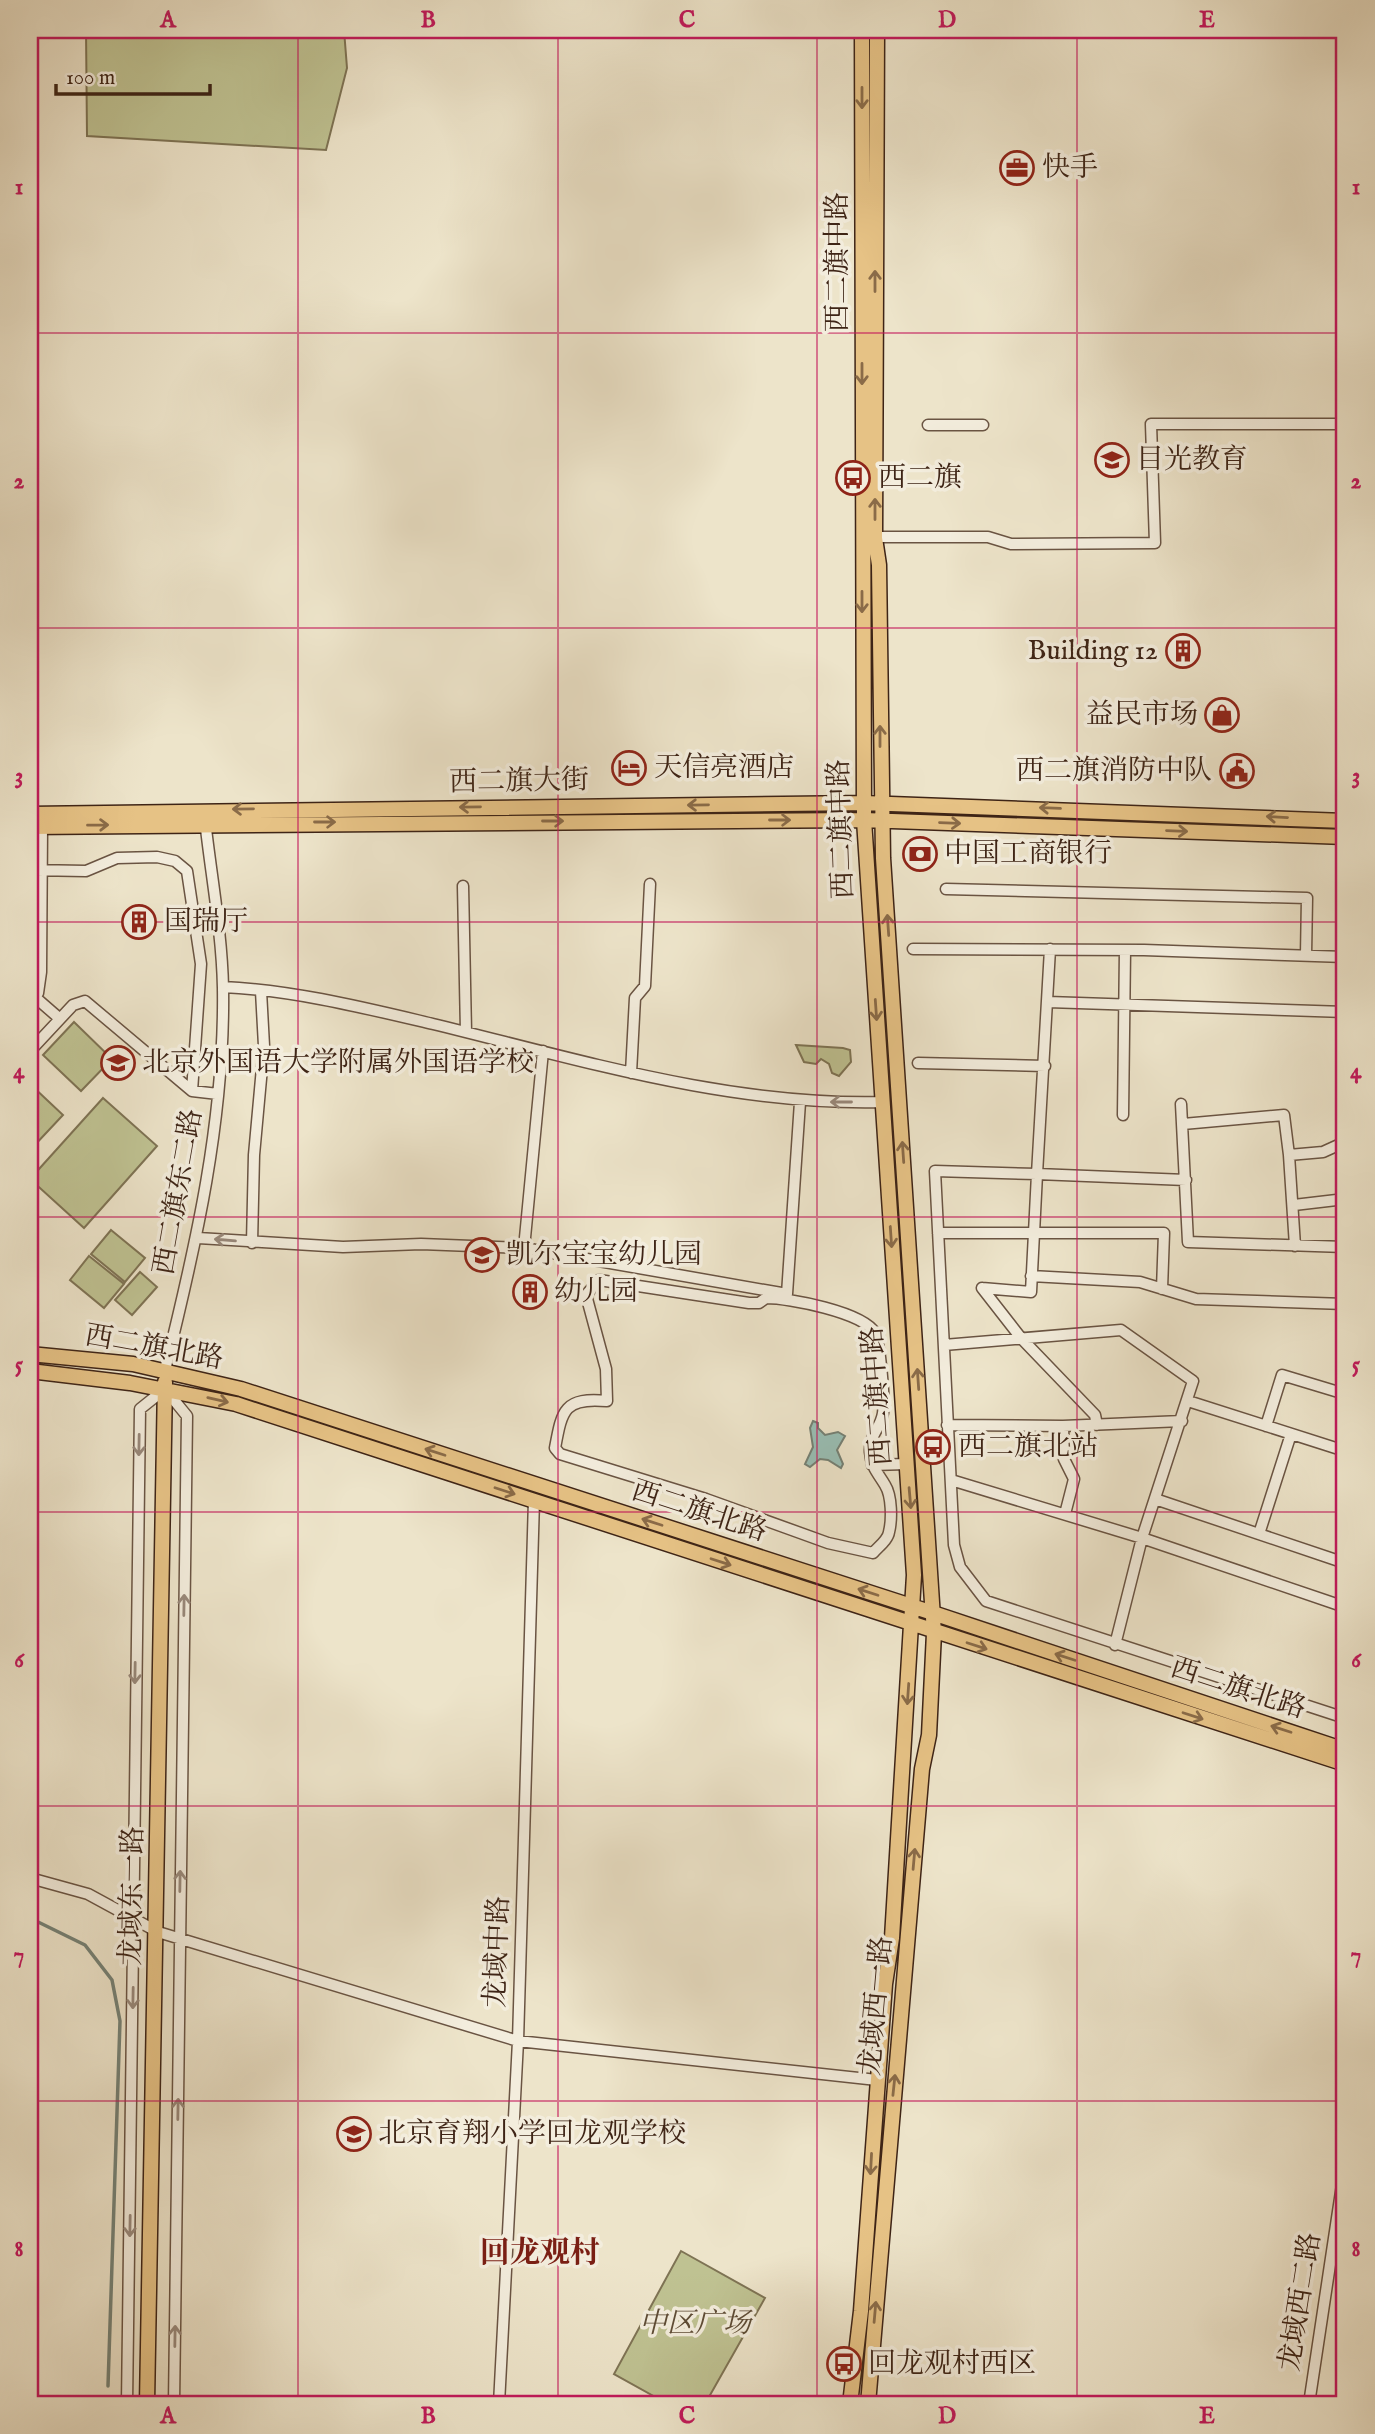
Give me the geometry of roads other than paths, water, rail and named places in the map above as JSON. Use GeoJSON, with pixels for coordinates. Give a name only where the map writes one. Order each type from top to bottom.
{"type":"FeatureCollection","features":[{"type":"Feature","properties":{"kind":"main road","name":"西二旗中路"},"geometry":{"type":"LineString","coordinates":[[862,30],[869,537],[879,565],[881,804],[933,1613]]}},
{"type":"Feature","properties":{"kind":"main road","name":"西二旗中路"},"geometry":{"type":"LineString","coordinates":[[877,30],[864,820],[913,1533],[912,1625]]}},
{"type":"Feature","properties":{"kind":"main road","name":"西二旗大街"},"geometry":{"type":"LineString","coordinates":[[36,827],[204,816],[864,803],[1345,821]]}},
{"type":"Feature","properties":{"kind":"main road","name":"西二旗大街"},"geometry":{"type":"LineString","coordinates":[[30,814],[882,820],[1345,837]]}},
{"type":"Feature","properties":{"kind":"main road","name":"西二旗北路"},"geometry":{"type":"LineString","coordinates":[[30,1354],[165,1370],[241,1389],[912,1606],[1345,1750]]}},
{"type":"Feature","properties":{"kind":"main road","name":"龙域东一路"},"geometry":{"type":"LineString","coordinates":[[147,2404],[158,1932],[165,1370]]}},
{"type":"Feature","properties":{"kind":"main road","name":"西二旗北路"},"geometry":{"type":"LineString","coordinates":[[30,1371],[164,1389],[236,1404],[934,1633],[1345,1764]]}},
{"type":"Feature","properties":{"kind":"main road","name":"龙域西一路"},"geometry":{"type":"LineString","coordinates":[[867,2404],[922,1769],[929,1735],[933,1613]]}},
{"type":"Feature","properties":{"kind":"main road","name":"龙域西一路"},"geometry":{"type":"LineString","coordinates":[[850,2404],[861,2311],[877,2080],[892,1938],[912,1625]]}},
{"type":"Feature","properties":{"kind":"street"},"geometry":{"type":"LineString","coordinates":[[869,537],[988,537],[1011,544],[1155,543],[1151,425],[1345,424]]}},
{"type":"Feature","properties":{"kind":"street"},"geometry":{"type":"LineString","coordinates":[[928,425],[983,425]]}},
{"type":"Feature","properties":{"kind":"street","name":"西二旗东二路"},"geometry":{"type":"LineString","coordinates":[[165,1370],[198,1238],[218,1094],[223,987],[204,816]]}},
{"type":"Feature","properties":{"kind":"street"},"geometry":{"type":"LineString","coordinates":[[36,827],[44,870],[41,972],[33,1002],[59,1018]]}},
{"type":"Feature","properties":{"kind":"street"},"geometry":{"type":"LineString","coordinates":[[30,870],[86,871],[117,858],[158,857],[175,861],[187,871],[201,964],[192,1091]]}},
{"type":"Feature","properties":{"kind":"street"},"geometry":{"type":"LineString","coordinates":[[631,1073],[635,998],[645,986],[650,884]]}},
{"type":"Feature","properties":{"kind":"street"},"geometry":{"type":"LineString","coordinates":[[463,886],[466,1032]]}},
{"type":"Feature","properties":{"kind":"street"},"geometry":{"type":"LineString","coordinates":[[946,889],[1307,898],[1306,955]]}},
{"type":"Feature","properties":{"kind":"street"},"geometry":{"type":"LineString","coordinates":[[913,949],[1125,950],[1345,957]]}},
{"type":"Feature","properties":{"kind":"street"},"geometry":{"type":"LineString","coordinates":[[1050,950],[1031,1292],[982,1288],[1021,1338],[1095,1415],[1097,1425]]}},
{"type":"Feature","properties":{"kind":"street"},"geometry":{"type":"LineString","coordinates":[[1123,1115],[1125,950]]}},
{"type":"Feature","properties":{"kind":"street"},"geometry":{"type":"LineString","coordinates":[[223,987],[373,1010],[667,1082],[800,1102],[883,1102]]}},
{"type":"Feature","properties":{"kind":"street"},"geometry":{"type":"LineString","coordinates":[[252,1243],[254,1155],[264,1046],[261,991]]}},
{"type":"Feature","properties":{"kind":"street"},"geometry":{"type":"LineString","coordinates":[[1048,1002],[1345,1012]]}},
{"type":"Feature","properties":{"kind":"street"},"geometry":{"type":"LineString","coordinates":[[30,1051],[76,1003],[91,1004],[192,1091],[218,1094]]}},
{"type":"Feature","properties":{"kind":"street"},"geometry":{"type":"LineString","coordinates":[[524,1248],[543,1051]]}},
{"type":"Feature","properties":{"kind":"street"},"geometry":{"type":"LineString","coordinates":[[918,1063],[1045,1066]]}},
{"type":"Feature","properties":{"kind":"street"},"geometry":{"type":"LineString","coordinates":[[198,1238],[343,1247],[433,1244],[524,1248],[787,1294],[800,1102]]}},
{"type":"Feature","properties":{"kind":"street"},"geometry":{"type":"LineString","coordinates":[[1181,1104],[1188,1242],[1345,1247]]}},
{"type":"Feature","properties":{"kind":"street"},"geometry":{"type":"LineString","coordinates":[[1183,1124],[1284,1115],[1294,1206],[1295,1245]]}},
{"type":"Feature","properties":{"kind":"street"},"geometry":{"type":"LineString","coordinates":[[1289,1155],[1323,1152],[1345,1142]]}},
{"type":"Feature","properties":{"kind":"street"},"geometry":{"type":"LineString","coordinates":[[1186,1180],[935,1171],[947,1425],[957,1561],[986,1601],[1345,1718]]}},
{"type":"Feature","properties":{"kind":"street"},"geometry":{"type":"LineString","coordinates":[[1294,1206],[1345,1199]]}},
{"type":"Feature","properties":{"kind":"street"},"geometry":{"type":"LineString","coordinates":[[937,1233],[1164,1233],[1162,1289]]}},
{"type":"Feature","properties":{"kind":"street"},"geometry":{"type":"LineString","coordinates":[[1031,1276],[1140,1282],[1196,1299],[1345,1304]]}},
{"type":"Feature","properties":{"kind":"street"},"geometry":{"type":"LineString","coordinates":[[599,1280],[749,1303],[759,1303],[766,1298],[783,1300],[853,1316],[873,1331],[877,1343],[884,1412],[872,1433],[869,1445],[872,1465],[887,1487],[890,1507],[889,1535],[873,1553],[828,1543],[706,1499],[560,1454],[555,1448],[560,1421],[568,1406],[575,1401],[607,1401],[606,1369],[586,1295],[599,1280]]}},
{"type":"Feature","properties":{"kind":"street"},"geometry":{"type":"LineString","coordinates":[[944,1345],[1121,1330],[1193,1381],[1142,1538],[1115,1645]]}},
{"type":"Feature","properties":{"kind":"street"},"geometry":{"type":"LineString","coordinates":[[1266,1426],[1282,1375],[1345,1394]]}},
{"type":"Feature","properties":{"kind":"street"},"geometry":{"type":"LineString","coordinates":[[127,2404],[140,1409],[164,1389],[187,1416],[174,2404]]}},
{"type":"Feature","properties":{"kind":"street"},"geometry":{"type":"LineString","coordinates":[[1188,1401],[1345,1451]]}},
{"type":"Feature","properties":{"kind":"street"},"geometry":{"type":"LineString","coordinates":[[947,1425],[1063,1426],[1182,1421]]}},
{"type":"Feature","properties":{"kind":"street"},"geometry":{"type":"LineString","coordinates":[[1063,1426],[1064,1458],[1074,1479],[1065,1514]]}},
{"type":"Feature","properties":{"kind":"street"},"geometry":{"type":"LineString","coordinates":[[1259,1534],[1291,1433]]}},
{"type":"Feature","properties":{"kind":"street"},"geometry":{"type":"LineString","coordinates":[[872,1465],[908,1464]]}},
{"type":"Feature","properties":{"kind":"street"},"geometry":{"type":"LineString","coordinates":[[951,1480],[1142,1538],[1345,1607]]}},
{"type":"Feature","properties":{"kind":"street"},"geometry":{"type":"LineString","coordinates":[[1155,1499],[1345,1563]]}},
{"type":"Feature","properties":{"kind":"street","name":"龙域中路"},"geometry":{"type":"LineString","coordinates":[[499,2404],[518,2042],[534,1500]]}},
{"type":"Feature","properties":{"kind":"street"},"geometry":{"type":"LineString","coordinates":[[30,1878],[88,1894],[158,1932],[518,2042],[877,2080]]}},
{"type":"Feature","properties":{"kind":"street","name":"龙域西二路"},"geometry":{"type":"LineString","coordinates":[[1309,2404],[1345,2165]]}},
{"type":"Feature","properties":{"kind":"water"},"geometry":{"type":"Polygon","coordinates":[[[813,1421],[818,1423],[818,1428],[825,1435],[838,1432],[845,1436],[837,1450],[843,1464],[841,1468],[828,1460],[820,1459],[810,1467],[805,1464],[813,1447],[810,1428],[813,1421]]]}},
{"type":"Feature","properties":{"kind":"waterway"},"geometry":{"type":"LineString","coordinates":[[30,1918],[85,1945],[112,1980],[120,2021],[108,2386]]}},
{"type":"Feature","properties":{"kind":"place","name":"快手"},"geometry":{"type":"Point","coordinates":[1017,168]}},
{"type":"Feature","properties":{"kind":"place","name":"目光教育"},"geometry":{"type":"Point","coordinates":[1112,460]}},
{"type":"Feature","properties":{"kind":"place","name":"西二旗"},"geometry":{"type":"Point","coordinates":[853,478]}},
{"type":"Feature","properties":{"kind":"place","name":"Building 12"},"geometry":{"type":"Point","coordinates":[1183,651]}},
{"type":"Feature","properties":{"kind":"place","name":"益民市场"},"geometry":{"type":"Point","coordinates":[1222,715]}},
{"type":"Feature","properties":{"kind":"place","name":"天信亮酒店"},"geometry":{"type":"Point","coordinates":[629,768]}},
{"type":"Feature","properties":{"kind":"place","name":"西二旗消防中队"},"geometry":{"type":"Point","coordinates":[1237,771]}},
{"type":"Feature","properties":{"kind":"place","name":"中国工商银行"},"geometry":{"type":"Point","coordinates":[920,854]}},
{"type":"Feature","properties":{"kind":"place","name":"国瑞厅"},"geometry":{"type":"Point","coordinates":[139,922]}},
{"type":"Feature","properties":{"kind":"place","name":"北京外国语大学附属外国语学校"},"geometry":{"type":"Point","coordinates":[118,1063]}},
{"type":"Feature","properties":{"kind":"place","name":"凯尔宝宝幼儿园"},"geometry":{"type":"Point","coordinates":[482,1255]}},
{"type":"Feature","properties":{"kind":"place","name":"幼儿园"},"geometry":{"type":"Point","coordinates":[530,1292]}},
{"type":"Feature","properties":{"kind":"place","name":"西二旗北站"},"geometry":{"type":"Point","coordinates":[933,1447]}},
{"type":"Feature","properties":{"kind":"place","name":"北京育翔小学回龙观学校"},"geometry":{"type":"Point","coordinates":[354,2134]}},
{"type":"Feature","properties":{"kind":"place","name":"回龙观村西区"},"geometry":{"type":"Point","coordinates":[844,2364]}},
{"type":"Feature","properties":{"kind":"district","name":"回龙观村"},"geometry":{"type":"Point","coordinates":[540,2254]}},
{"type":"Feature","properties":{"kind":"park label","name":"中区广场"},"geometry":{"type":"Point","coordinates":[695,2324]}}]}
